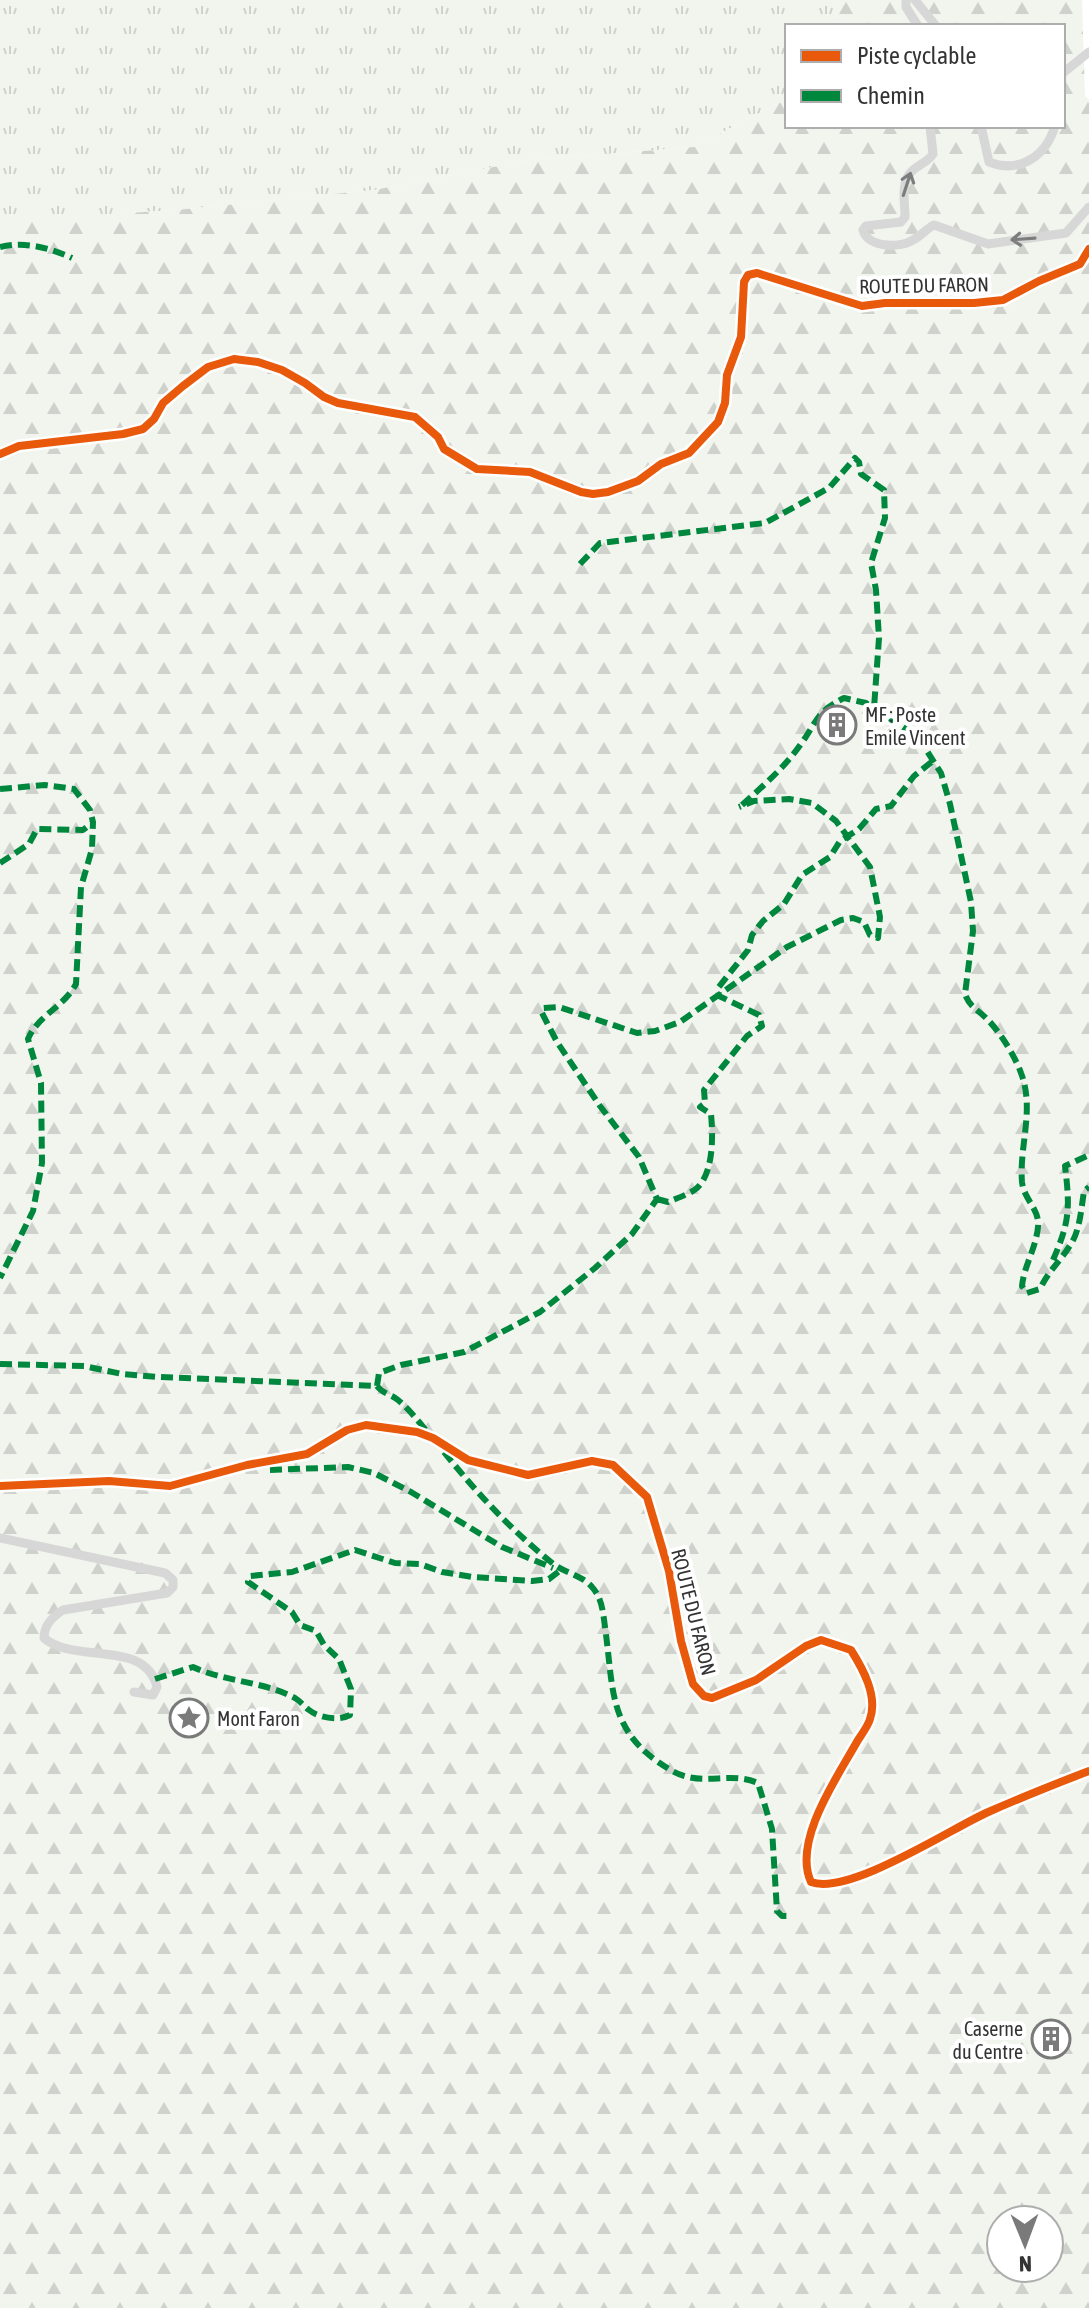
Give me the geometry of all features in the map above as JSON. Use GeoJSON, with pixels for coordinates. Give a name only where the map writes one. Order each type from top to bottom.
{"type":"FeatureCollection","features":[{"type":"Feature","properties":{"kind":"street"},"geometry":{"type":"LineString","coordinates":[[906,0],[906,7],[917,24]]}},
{"type":"Feature","properties":{"kind":"street"},"geometry":{"type":"LineString","coordinates":[[915,0],[934,24]]}},
{"type":"Feature","properties":{"kind":"street"},"geometry":{"type":"LineString","coordinates":[[1065,71],[1089,52]]}},
{"type":"Feature","properties":{"kind":"street","name":"ROUTE DU FARON"},"geometry":{"type":"LineString","coordinates":[[930,128],[933,154],[929,161],[912,170],[906,181],[903,196],[905,217],[901,222],[866,226],[863,230],[864,236],[875,243],[910,243],[934,225],[988,244],[1045,237],[1066,233],[1089,207]]}},
{"type":"Feature","properties":{"kind":"street"},"geometry":{"type":"LineString","coordinates":[[981,128],[989,162],[1004,165],[1035,157],[1044,150],[1054,128]]}},
{"type":"Feature","properties":{"kind":"street","name":"ROUTE DU FARON"},"geometry":{"type":"LineString","coordinates":[[0,454],[19,446],[143,429],[154,419],[163,403],[183,386],[208,367],[234,359],[258,362],[282,370],[338,403],[415,417],[438,437],[444,449],[477,469],[530,472],[581,492],[608,492],[638,481],[661,464],[689,453],[718,422],[725,403],[727,375],[741,337],[743,290],[748,275],[757,273],[862,306],[974,303],[1003,300],[1080,264],[1089,249]]}},
{"type":"Feature","properties":{"kind":"street","name":"ROUTE DU FARON"},"geometry":{"type":"LineString","coordinates":[[0,1486],[109,1481],[170,1486],[247,1465],[307,1454],[347,1430],[366,1425],[417,1432],[433,1438],[468,1460],[528,1475],[592,1461],[613,1465],[647,1497],[669,1571],[681,1641],[693,1684],[704,1696],[712,1698],[756,1680],[806,1646],[821,1640],[851,1650],[862,1668],[871,1692],[871,1717],[821,1807],[806,1856],[811,1882],[821,1886],[875,1870],[984,1814],[1089,1771]]}},
{"type":"Feature","properties":{"kind":"street"},"geometry":{"type":"LineString","coordinates":[[0,1538],[165,1573],[173,1580],[173,1587],[167,1593],[63,1610],[44,1630],[44,1638],[52,1645],[85,1653],[127,1657],[140,1662],[155,1679],[157,1687],[153,1695],[134,1692]]}},
{"type":"Feature","properties":{"kind":"green space"},"geometry":{"type":"Polygon","coordinates":[[[0,0],[833,0],[839,24],[785,24],[785,100],[694,147],[530,160],[375,190],[176,210],[0,221],[0,0]]]}},
{"type":"Feature","properties":{"kind":"green space"},"geometry":{"type":"Polygon","coordinates":[[[833,0],[1082,0],[1085,96],[1089,100],[1089,2308],[0,2308],[0,221],[176,210],[374,190],[530,160],[694,147],[785,100],[785,128],[1065,128],[1065,24],[839,24],[833,0]]]}},
{"type":"Feature","properties":{"kind":"marked path"},"geometry":{"type":"LineString","coordinates":[[0,247],[37,246],[72,258]]}},
{"type":"Feature","properties":{"kind":"marked path"},"geometry":{"type":"LineString","coordinates":[[580,564],[600,543],[765,523],[829,488],[855,458],[861,474],[884,490],[885,518],[871,563],[879,638],[874,708]]}},
{"type":"Feature","properties":{"kind":"marked path"},"geometry":{"type":"LineString","coordinates":[[742,805],[788,761],[823,712],[844,698],[866,703],[918,737],[941,773],[971,902],[973,931],[965,994],[998,1032],[1018,1066],[1025,1087],[1027,1114],[1022,1182],[1038,1221],[1022,1286],[1027,1293],[1040,1289],[1073,1241],[1084,1191],[1089,1187]]}},
{"type":"Feature","properties":{"kind":"marked path"},"geometry":{"type":"LineString","coordinates":[[657,1199],[668,1202],[694,1190],[703,1181],[712,1142],[711,1114],[700,1107],[705,1103],[704,1090],[747,1036],[762,1026],[759,1015],[719,996],[718,988],[748,950],[752,935],[763,921],[784,904],[802,875],[830,857],[840,841],[859,829],[876,809],[891,806],[914,776],[934,760]]}},
{"type":"Feature","properties":{"kind":"marked path"},"geometry":{"type":"LineString","coordinates":[[0,789],[45,785],[74,789],[90,810],[93,822],[92,849],[81,887],[76,984],[28,1039],[41,1083],[42,1163],[33,1211],[0,1278]]}},
{"type":"Feature","properties":{"kind":"marked path"},"geometry":{"type":"LineString","coordinates":[[377,1386],[379,1373],[401,1365],[464,1352],[540,1312],[632,1234],[657,1199],[639,1157],[557,1042],[542,1013],[543,1008],[559,1007],[637,1033],[655,1031],[680,1022],[787,947],[841,920],[853,918],[864,922],[870,935],[878,938],[880,917],[870,867],[836,821],[812,803],[789,799],[754,801],[739,807]]}},
{"type":"Feature","properties":{"kind":"marked path"},"geometry":{"type":"LineString","coordinates":[[0,863],[29,844],[37,829],[83,830],[93,822]]}},
{"type":"Feature","properties":{"kind":"marked path"},"geometry":{"type":"LineString","coordinates":[[1053,1260],[1067,1214],[1065,1166],[1089,1155]]}},
{"type":"Feature","properties":{"kind":"marked path"},"geometry":{"type":"LineString","coordinates":[[0,1364],[84,1366],[122,1374],[159,1377],[377,1386]]}},
{"type":"Feature","properties":{"kind":"marked path"},"geometry":{"type":"LineString","coordinates":[[377,1386],[402,1404],[429,1434]]}},
{"type":"Feature","properties":{"kind":"marked path"},"geometry":{"type":"LineString","coordinates":[[444,1452],[481,1496],[522,1537],[556,1566],[583,1579],[595,1591],[603,1611],[617,1708],[634,1740],[649,1755],[681,1775],[703,1779],[747,1779],[758,1783],[772,1829],[777,1911],[782,1916],[788,1916]]}},
{"type":"Feature","properties":{"kind":"marked path"},"geometry":{"type":"LineString","coordinates":[[270,1470],[348,1467],[374,1473],[502,1547],[553,1568]]}},
{"type":"Feature","properties":{"kind":"marked path"},"geometry":{"type":"LineString","coordinates":[[155,1679],[193,1667],[283,1692],[318,1715],[345,1717],[350,1715],[351,1689],[339,1659],[324,1645],[316,1631],[300,1625],[292,1612],[248,1582],[250,1576],[292,1572],[355,1550],[395,1563],[420,1564],[442,1572],[473,1577],[532,1581],[549,1579],[561,1570]]}},
{"type":"Feature","properties":{"kind":"cycle path"},"geometry":{"type":"LineString","coordinates":[[0,454],[19,446],[143,429],[154,419],[163,403],[183,386],[208,367],[234,359],[258,362],[282,370],[338,403],[415,417],[438,437],[444,449],[477,469],[530,472],[581,492],[608,492],[638,481],[661,464],[689,453],[718,422],[725,403],[727,375],[741,337],[744,282],[748,275],[757,273],[862,306],[974,303],[1003,300],[1080,264],[1089,249]]}},
{"type":"Feature","properties":{"kind":"cycle path"},"geometry":{"type":"LineString","coordinates":[[0,1486],[109,1481],[170,1486],[247,1465],[307,1454],[347,1430],[366,1425],[417,1432],[433,1438],[468,1460],[528,1475],[592,1461],[613,1465],[647,1497],[669,1571],[681,1641],[693,1684],[704,1696],[712,1698],[756,1680],[806,1646],[821,1640],[851,1650],[864,1674],[871,1692],[870,1719],[829,1790],[812,1829],[807,1866],[811,1882],[828,1884],[873,1871],[986,1813],[1089,1771]]}},
{"type":"Feature","properties":{"kind":"place","name":"MF : Poste Emile Vincent"},"geometry":{"type":"Point","coordinates":[837,725]}},
{"type":"Feature","properties":{"kind":"place","name":"Mont Faron"},"geometry":{"type":"Point","coordinates":[189,1718]}},
{"type":"Feature","properties":{"kind":"place","name":"Caserne du Centre"},"geometry":{"type":"Point","coordinates":[1051,2039]}}]}
